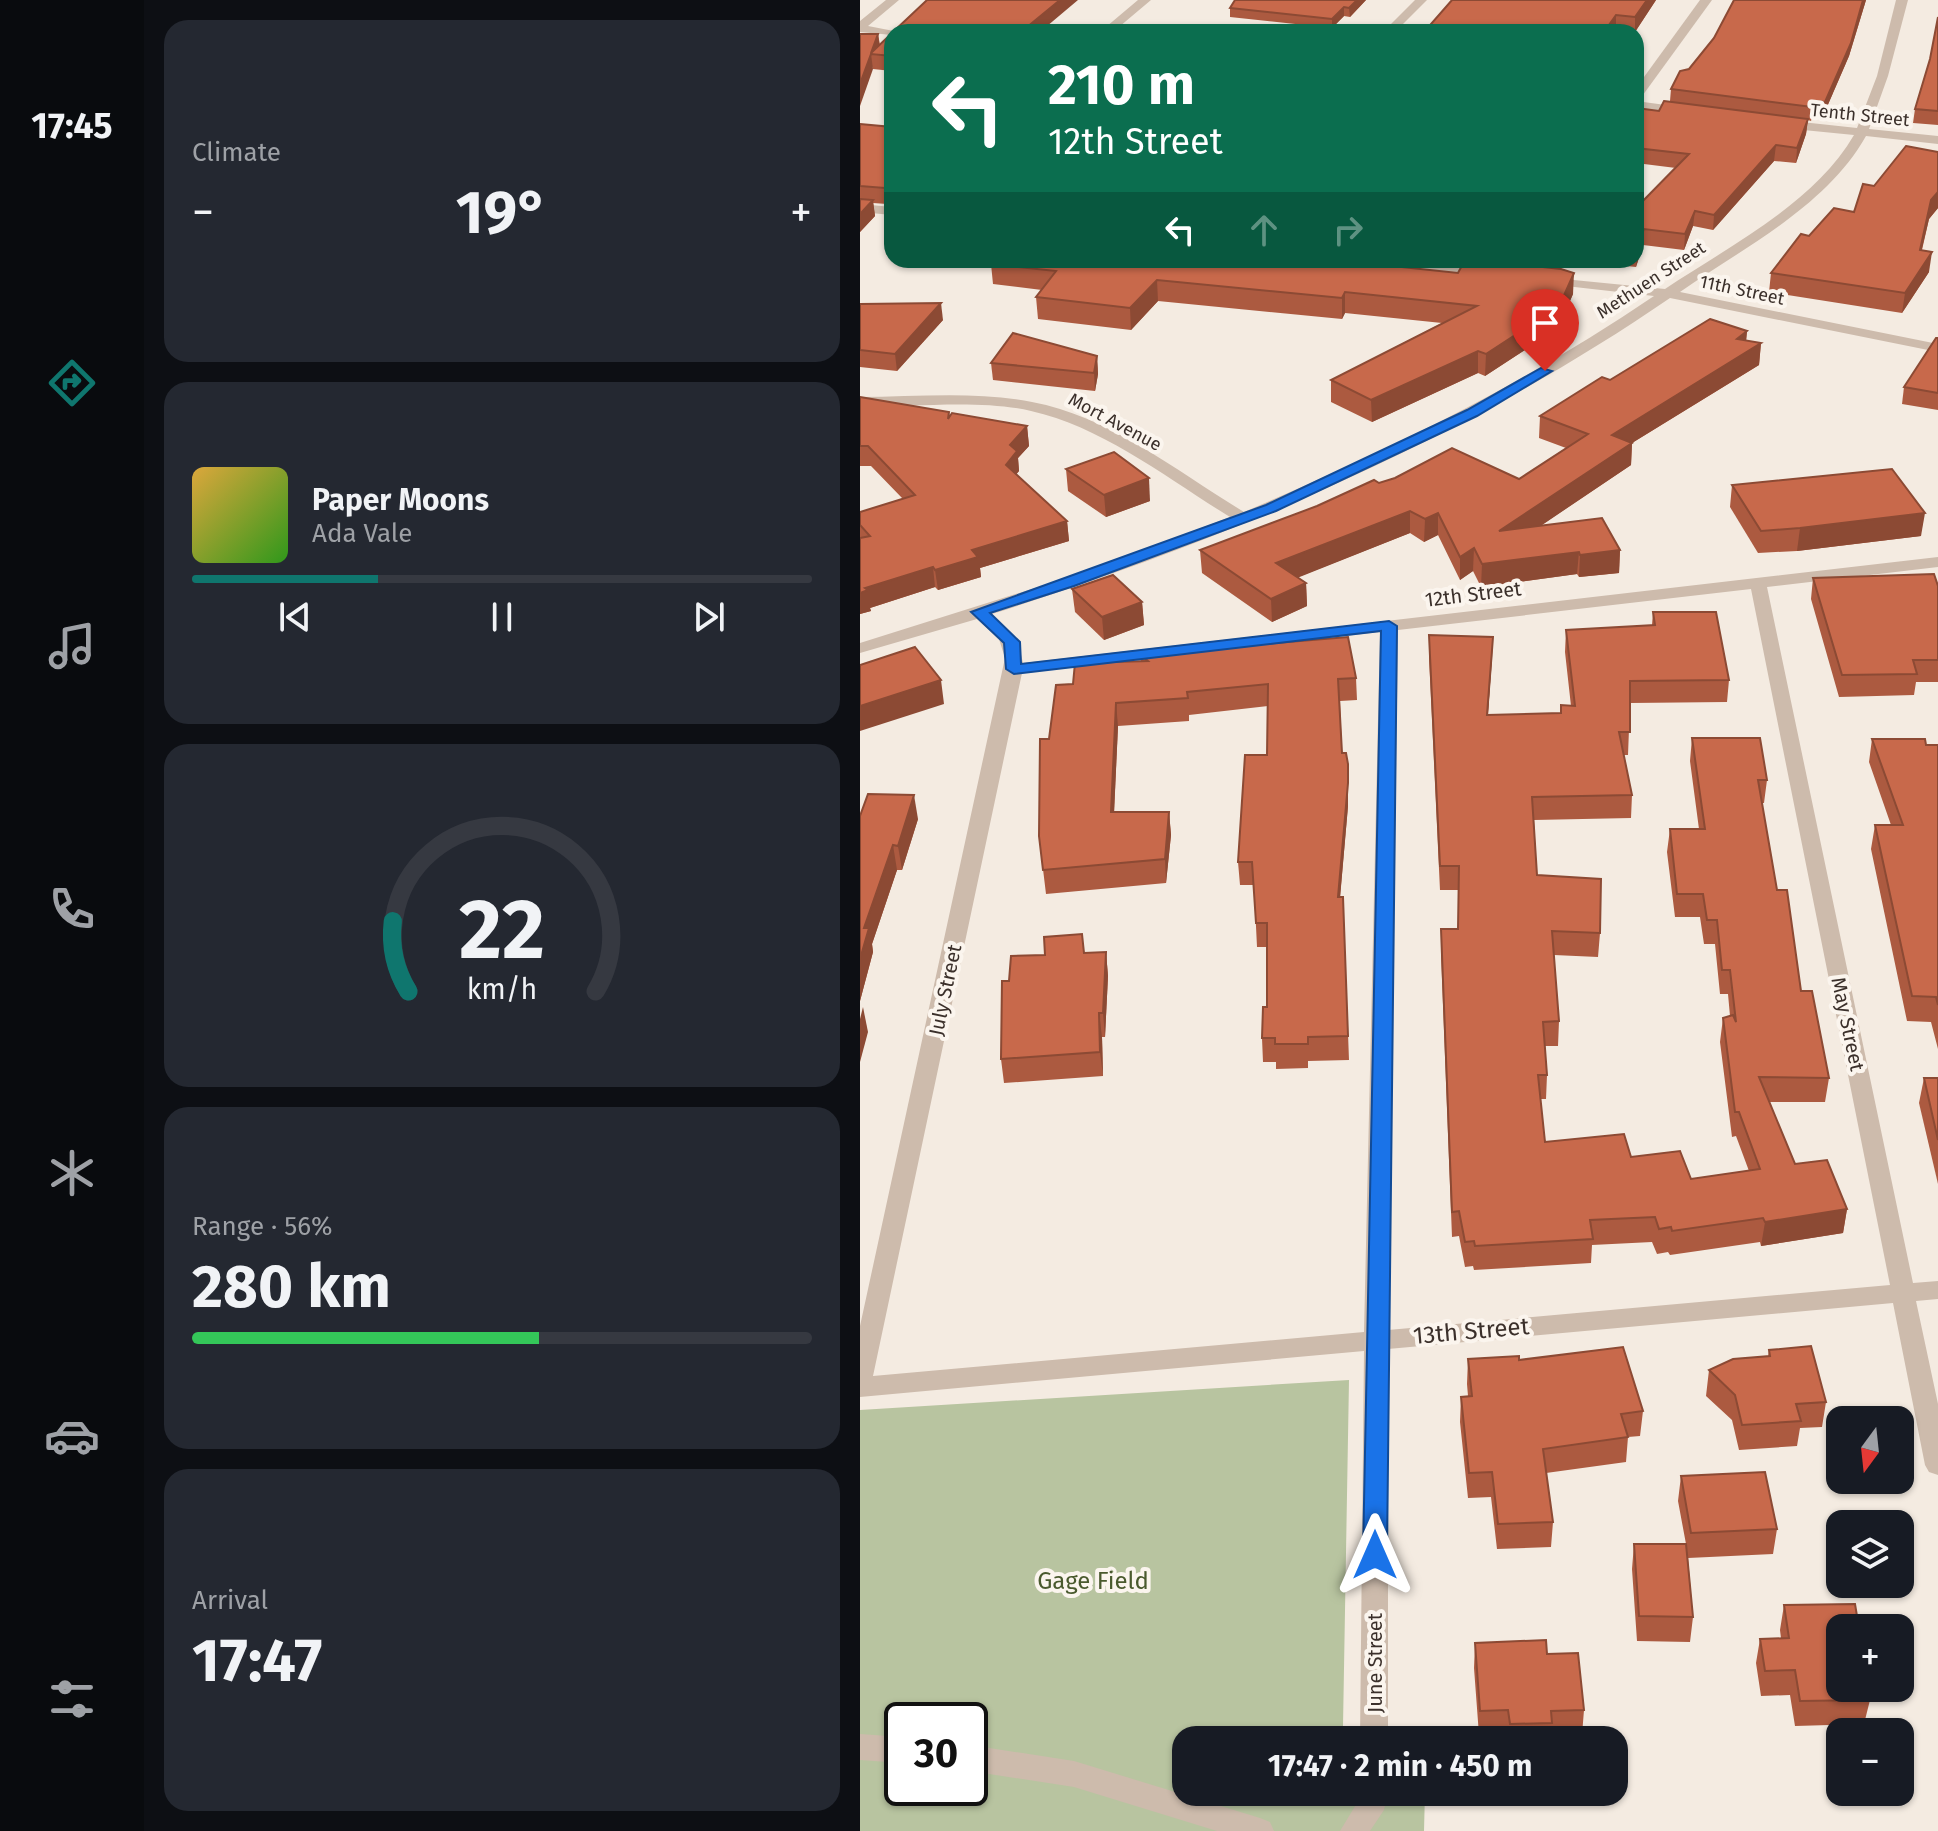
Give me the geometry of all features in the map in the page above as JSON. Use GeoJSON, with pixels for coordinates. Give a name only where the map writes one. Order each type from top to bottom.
{"type":"FeatureCollection","features":[{"type":"Feature","properties":{"kind":"street"},"geometry":{"type":"LineString","coordinates":[[860,28],[893,0]]}},
{"type":"Feature","properties":{"kind":"street"},"geometry":{"type":"LineString","coordinates":[[1116,24],[1145,0]]}},
{"type":"Feature","properties":{"kind":"street"},"geometry":{"type":"LineString","coordinates":[[1397,24],[1421,0]]}},
{"type":"Feature","properties":{"kind":"street"},"geometry":{"type":"LineString","coordinates":[[1644,85],[1706,0]]}},
{"type":"Feature","properties":{"kind":"street","name":"Methuen Street"},"geometry":{"type":"LineString","coordinates":[[860,648],[1068,583],[1271,508],[1472,413],[1670,294],[1816,187],[1853,148],[1861,134],[1892,42],[1902,0]]}},
{"type":"Feature","properties":{"kind":"street"},"geometry":{"type":"LineString","coordinates":[[860,28],[884,31]]}},
{"type":"Feature","properties":{"kind":"street"},"geometry":{"type":"LineString","coordinates":[[1644,106],[1700,114]]}},
{"type":"Feature","properties":{"kind":"street","name":"Tenth Street"},"geometry":{"type":"LineString","coordinates":[[1775,123],[1938,140]]}},
{"type":"Feature","properties":{"kind":"street"},"geometry":{"type":"LineString","coordinates":[[860,208],[884,210]]}},
{"type":"Feature","properties":{"kind":"street"},"geometry":{"type":"LineString","coordinates":[[1429,268],[1501,275]]}},
{"type":"Feature","properties":{"kind":"street","name":"11th Street"},"geometry":{"type":"LineString","coordinates":[[1532,278],[1670,294],[1938,348]]}},
{"type":"Feature","properties":{"kind":"street","name":"Mort Avenue"},"geometry":{"type":"LineString","coordinates":[[860,402],[1027,403],[1049,410],[1113,441],[1242,518]]}},
{"type":"Feature","properties":{"kind":"street","name":"12th Street"},"geometry":{"type":"LineString","coordinates":[[1014,669],[1938,562]]}},
{"type":"Feature","properties":{"kind":"street","name":"May Street"},"geometry":{"type":"LineString","coordinates":[[1758,583],[1938,1465]]}},
{"type":"Feature","properties":{"kind":"street"},"geometry":{"type":"LineString","coordinates":[[979,612],[1012,642],[1014,669]]}},
{"type":"Feature","properties":{"kind":"street","name":"June Street"},"geometry":{"type":"LineString","coordinates":[[1374,1726],[1376,1339],[1389,626]]}},
{"type":"Feature","properties":{"kind":"street","name":"July Street"},"geometry":{"type":"LineString","coordinates":[[860,1381],[1014,669]]}},
{"type":"Feature","properties":{"kind":"street","name":"13th Street"},"geometry":{"type":"LineString","coordinates":[[860,1387],[1938,1290]]}},
{"type":"Feature","properties":{"kind":"street"},"geometry":{"type":"LineString","coordinates":[[860,1747],[884,1749]]}},
{"type":"Feature","properties":{"kind":"street"},"geometry":{"type":"LineString","coordinates":[[988,1761],[1074,1774],[1260,1831]]}},
{"type":"Feature","properties":{"kind":"street"},"geometry":{"type":"LineString","coordinates":[[1354,1831],[1371,1806]]}},
{"type":"Feature","properties":{"kind":"green space","name":"Gage Field"},"geometry":{"type":"Polygon","coordinates":[[[1349,1380],[1343,1726],[1172,1726],[1172,1806],[1425,1806],[1424,1831],[860,1831],[860,1410],[1349,1380]]]}},
{"type":"Feature","properties":{"kind":"building"},"geometry":{"type":"Polygon","coordinates":[[[927,0],[1060,0],[1031,24],[902,24],[927,0]]]}},
{"type":"Feature","properties":{"kind":"building"},"geometry":{"type":"Polygon","coordinates":[[[1235,0],[1357,0],[1332,19],[1230,8],[1235,0]]]}},
{"type":"Feature","properties":{"kind":"building"},"geometry":{"type":"Polygon","coordinates":[[[1452,0],[1647,0],[1635,17],[1616,15],[1610,24],[1431,24],[1452,0]]]}},
{"type":"Feature","properties":{"kind":"building"},"geometry":{"type":"Polygon","coordinates":[[[1734,0],[1863,0],[1851,43],[1825,102],[1814,101],[1812,107],[1671,89],[1680,71],[1689,69],[1714,38],[1734,0]]]}},
{"type":"Feature","properties":{"kind":"building"},"geometry":{"type":"Polygon","coordinates":[[[1938,17],[1938,111],[1915,109],[1930,59],[1938,17]]]}},
{"type":"Feature","properties":{"kind":"building"},"geometry":{"type":"Polygon","coordinates":[[[860,34],[878,34],[871,53],[884,41],[884,55],[871,54],[860,84],[860,34]]]}},
{"type":"Feature","properties":{"kind":"building"},"geometry":{"type":"Polygon","coordinates":[[[1664,101],[1808,119],[1797,148],[1776,145],[1714,215],[1695,211],[1685,234],[1644,229],[1644,200],[1689,154],[1644,149],[1644,109],[1659,111],[1664,101]]]}},
{"type":"Feature","properties":{"kind":"building"},"geometry":{"type":"Polygon","coordinates":[[[860,124],[884,126],[884,188],[860,186],[860,124]]]}},
{"type":"Feature","properties":{"kind":"building"},"geometry":{"type":"Polygon","coordinates":[[[1906,146],[1938,152],[1938,192],[1931,200],[1920,250],[1932,252],[1905,293],[1771,273],[1801,234],[1809,236],[1834,208],[1854,212],[1863,184],[1874,186],[1906,146]]]}},
{"type":"Feature","properties":{"kind":"building"},"geometry":{"type":"Polygon","coordinates":[[[860,199],[873,200],[860,214],[860,199]]]}},
{"type":"Feature","properties":{"kind":"building"},"geometry":{"type":"Polygon","coordinates":[[[1028,268],[1411,268],[1458,273],[1461,268],[1552,268],[1574,273],[1557,311],[1552,311],[1486,354],[1478,351],[1371,400],[1331,380],[1477,306],[1345,292],[1342,298],[1157,280],[1130,308],[1036,297],[1056,271],[1028,268]]]}},
{"type":"Feature","properties":{"kind":"building"},"geometry":{"type":"Polygon","coordinates":[[[941,303],[895,354],[860,350],[860,304],[941,303]]]}},
{"type":"Feature","properties":{"kind":"building"},"geometry":{"type":"Polygon","coordinates":[[[1710,319],[1747,331],[1737,339],[1761,343],[1612,435],[1632,443],[1499,531],[1602,518],[1620,550],[1482,564],[1474,548],[1460,557],[1438,513],[1425,519],[1410,511],[1276,563],[1306,583],[1271,599],[1200,550],[1317,506],[1374,480],[1379,483],[1395,478],[1452,448],[1519,479],[1588,434],[1540,416],[1602,377],[1610,380],[1710,319]]]}},
{"type":"Feature","properties":{"kind":"building"},"geometry":{"type":"Polygon","coordinates":[[[1013,333],[1097,356],[1094,373],[991,363],[1013,333]]]}},
{"type":"Feature","properties":{"kind":"building"},"geometry":{"type":"Polygon","coordinates":[[[1936,338],[1938,393],[1904,387],[1936,338]]]}},
{"type":"Feature","properties":{"kind":"building"},"geometry":{"type":"Polygon","coordinates":[[[860,397],[949,412],[948,419],[952,413],[1027,426],[1010,445],[1017,451],[1006,465],[1067,521],[972,550],[978,557],[935,570],[933,567],[865,588],[868,590],[860,593],[860,538],[870,536],[860,525],[860,512],[915,495],[868,446],[860,446],[860,397]]]}},
{"type":"Feature","properties":{"kind":"building"},"geometry":{"type":"Polygon","coordinates":[[[1114,452],[1149,478],[1104,495],[1066,469],[1114,452]]]}},
{"type":"Feature","properties":{"kind":"building"},"geometry":{"type":"Polygon","coordinates":[[[1892,469],[1925,513],[1761,531],[1732,485],[1892,469]]]}},
{"type":"Feature","properties":{"kind":"building"},"geometry":{"type":"Polygon","coordinates":[[[1934,574],[1938,586],[1938,660],[1913,660],[1917,674],[1842,675],[1813,578],[1934,574]]]}},
{"type":"Feature","properties":{"kind":"building"},"geometry":{"type":"Polygon","coordinates":[[[1113,575],[1142,602],[1102,617],[1072,589],[1113,575]]]}},
{"type":"Feature","properties":{"kind":"building"},"geometry":{"type":"Polygon","coordinates":[[[1653,612],[1716,612],[1729,680],[1630,681],[1630,732],[1619,732],[1632,795],[1532,797],[1537,875],[1601,879],[1600,933],[1552,931],[1559,1021],[1543,1022],[1547,1075],[1538,1075],[1545,1142],[1624,1134],[1631,1157],[1680,1151],[1691,1179],[1760,1169],[1739,1112],[1735,1112],[1723,1018],[1733,1015],[1736,1022],[1730,970],[1722,970],[1717,920],[1707,920],[1703,894],[1677,894],[1670,829],[1705,829],[1692,738],[1760,738],[1767,780],[1758,780],[1777,890],[1787,890],[1801,991],[1812,991],[1829,1078],[1759,1077],[1795,1164],[1827,1160],[1847,1209],[1765,1222],[1763,1218],[1672,1231],[1671,1227],[1659,1229],[1655,1217],[1590,1220],[1593,1239],[1475,1246],[1474,1241],[1465,1242],[1459,1211],[1452,1212],[1441,929],[1458,929],[1459,866],[1440,866],[1429,635],[1493,637],[1487,715],[1561,713],[1561,705],[1575,706],[1566,630],[1655,625],[1653,612]]]}},
{"type":"Feature","properties":{"kind":"building"},"geometry":{"type":"Polygon","coordinates":[[[1348,637],[1356,678],[1338,679],[1342,753],[1346,753],[1348,783],[1338,897],[1343,897],[1348,1036],[1308,1037],[1308,1044],[1275,1044],[1275,1038],[1262,1038],[1263,1007],[1267,1007],[1267,923],[1256,923],[1252,862],[1238,862],[1245,755],[1267,755],[1268,684],[1187,692],[1188,698],[1116,703],[1111,812],[1169,812],[1165,859],[1043,870],[1039,836],[1040,739],[1049,739],[1056,685],[1073,684],[1075,663],[1148,661],[1140,654],[1348,637]]]}},
{"type":"Feature","properties":{"kind":"building"},"geometry":{"type":"Polygon","coordinates":[[[915,647],[941,680],[860,706],[860,665],[915,647]]]}},
{"type":"Feature","properties":{"kind":"building"},"geometry":{"type":"Polygon","coordinates":[[[1872,739],[1925,739],[1926,745],[1938,745],[1938,1005],[1936,997],[1912,996],[1875,825],[1903,825],[1872,739]]]}},
{"type":"Feature","properties":{"kind":"building"},"geometry":{"type":"Polygon","coordinates":[[[868,794],[914,795],[898,846],[893,845],[864,928],[869,928],[860,959],[860,816],[868,794]]]}},
{"type":"Feature","properties":{"kind":"building"},"geometry":{"type":"Polygon","coordinates":[[[1082,934],[1084,953],[1106,952],[1103,1013],[1099,1013],[1100,1052],[1001,1059],[1002,981],[1009,981],[1011,956],[1045,955],[1044,937],[1082,934]]]}},
{"type":"Feature","properties":{"kind":"building"},"geometry":{"type":"Polygon","coordinates":[[[1924,1078],[1938,1078],[1938,1140],[1924,1078]]]}},
{"type":"Feature","properties":{"kind":"building"},"geometry":{"type":"Polygon","coordinates":[[[1811,1346],[1826,1402],[1796,1404],[1801,1421],[1742,1425],[1735,1395],[1709,1370],[1733,1359],[1770,1356],[1769,1350],[1811,1346]]]}},
{"type":"Feature","properties":{"kind":"building"},"geometry":{"type":"Polygon","coordinates":[[[1623,1347],[1643,1411],[1621,1414],[1628,1437],[1543,1449],[1553,1522],[1498,1524],[1492,1472],[1469,1473],[1461,1397],[1472,1396],[1468,1359],[1519,1356],[1519,1360],[1623,1347]]]}},
{"type":"Feature","properties":{"kind":"building"},"geometry":{"type":"Polygon","coordinates":[[[1765,1472],[1777,1529],[1691,1533],[1681,1476],[1765,1472]]]}},
{"type":"Feature","properties":{"kind":"building"},"geometry":{"type":"Polygon","coordinates":[[[1634,1544],[1686,1544],[1693,1617],[1639,1616],[1634,1544]]]}},
{"type":"Feature","properties":{"kind":"building"},"geometry":{"type":"Polygon","coordinates":[[[1855,1604],[1857,1614],[1826,1614],[1826,1701],[1800,1701],[1795,1670],[1765,1671],[1760,1639],[1789,1638],[1784,1605],[1855,1604]]]}},
{"type":"Feature","properties":{"kind":"building"},"geometry":{"type":"Polygon","coordinates":[[[1546,1640],[1547,1654],[1578,1653],[1584,1710],[1551,1711],[1552,1723],[1510,1724],[1508,1710],[1480,1711],[1475,1643],[1546,1640]]]}},
{"type":"Feature","properties":{"kind":"route"},"geometry":{"type":"LineString","coordinates":[[1375,1555],[1389,626],[1014,669],[1012,642],[979,612],[1068,583],[1271,508],[1472,413],[1545,371]]}}]}
